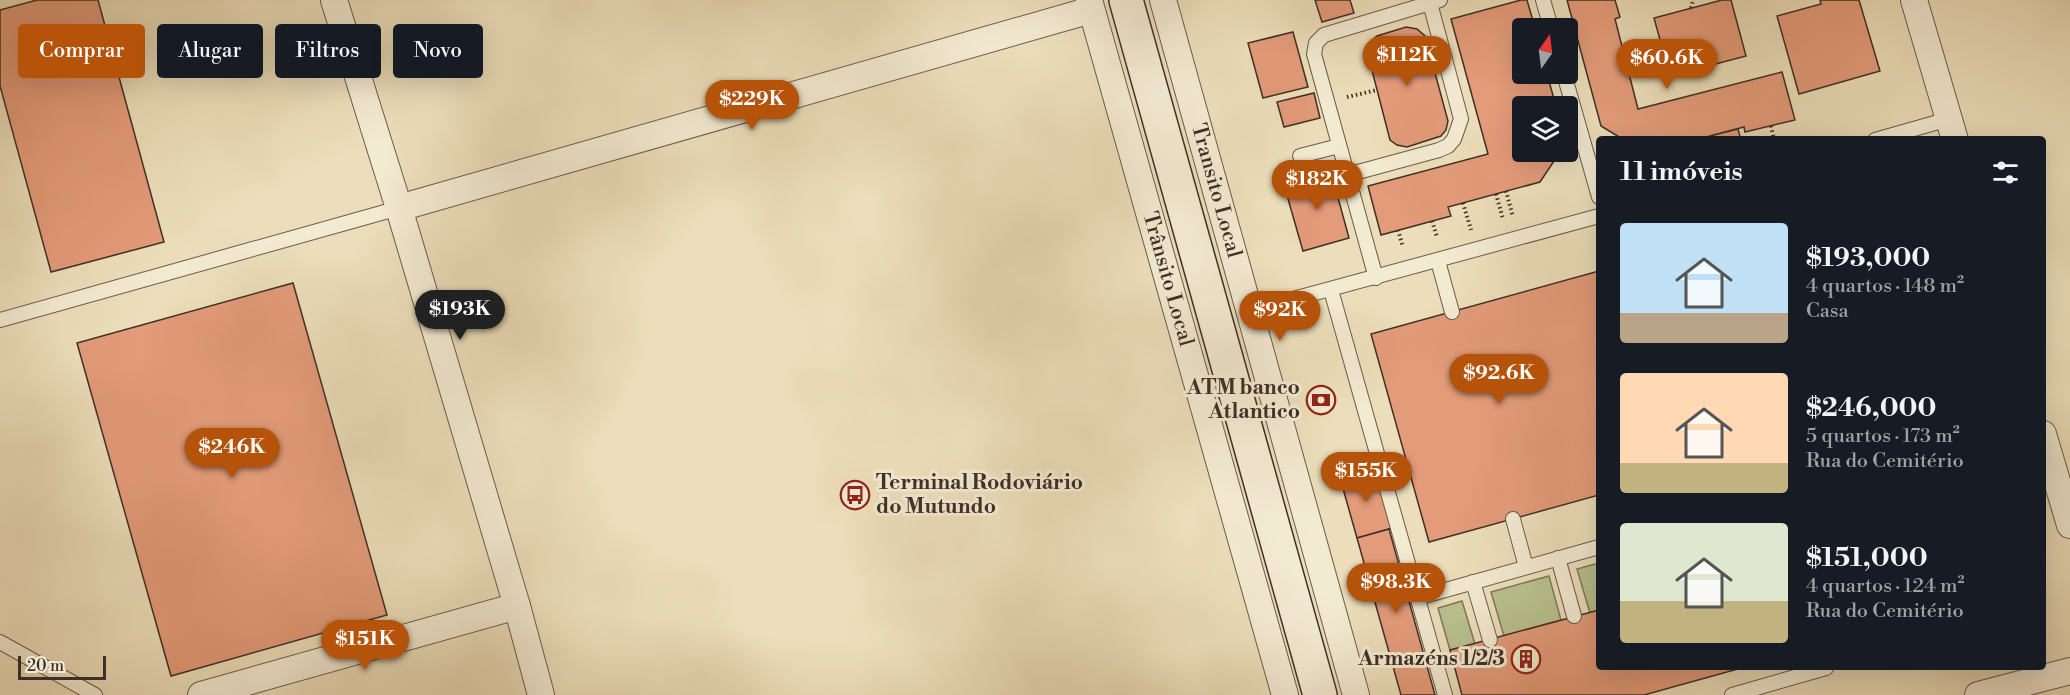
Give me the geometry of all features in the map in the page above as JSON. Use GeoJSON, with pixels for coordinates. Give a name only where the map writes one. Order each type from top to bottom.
{"type":"FeatureCollection","features":[{"type":"Feature","properties":{"kind":"main road"},"geometry":{"type":"LineString","coordinates":[[1126,0],[1320,695]]}},
{"type":"Feature","properties":{"kind":"street"},"geometry":{"type":"LineString","coordinates":[[334,0],[399,208],[517,606],[541,695]]}},
{"type":"Feature","properties":{"kind":"street","name":"Transito Local"},"geometry":{"type":"LineString","coordinates":[[1163,0],[1356,695]]}},
{"type":"Feature","properties":{"kind":"street"},"geometry":{"type":"LineString","coordinates":[[1914,0],[1952,129]]}},
{"type":"Feature","properties":{"kind":"street"},"geometry":{"type":"LineString","coordinates":[[399,208],[1090,5]]}},
{"type":"Feature","properties":{"kind":"street","name":"Trânsito Local"},"geometry":{"type":"LineString","coordinates":[[1090,5],[1285,695]]}},
{"type":"Feature","properties":{"kind":"street"},"geometry":{"type":"LineString","coordinates":[[2046,444],[2070,525]]}},
{"type":"Feature","properties":{"kind":"street"},"geometry":{"type":"LineString","coordinates":[[201,695],[517,606]]}},
{"type":"Feature","properties":{"kind":"street"},"geometry":{"type":"LineString","coordinates":[[1978,695],[2070,671]]}},
{"type":"Feature","properties":{"kind":"lane"},"geometry":{"type":"LineString","coordinates":[[1543,0],[1548,18]]}},
{"type":"Feature","properties":{"kind":"lane"},"geometry":{"type":"LineString","coordinates":[[1347,175],[1439,150],[1448,146],[1459,130],[1461,119],[1435,2],[1334,31],[1324,35],[1316,44],[1314,54],[1347,175],[1376,278]]}},
{"type":"Feature","properties":{"kind":"lane"},"geometry":{"type":"LineString","coordinates":[[1567,84],[1596,186]]}},
{"type":"Feature","properties":{"kind":"lane"},"geometry":{"type":"LineString","coordinates":[[1900,136],[1952,129]]}},
{"type":"Feature","properties":{"kind":"lane"},"geometry":{"type":"LineString","coordinates":[[1300,156],[1339,146]]}},
{"type":"Feature","properties":{"kind":"lane"},"geometry":{"type":"LineString","coordinates":[[0,320],[399,208]]}},
{"type":"Feature","properties":{"kind":"lane"},"geometry":{"type":"LineString","coordinates":[[1250,311],[1596,217]]}},
{"type":"Feature","properties":{"kind":"lane"},"geometry":{"type":"LineString","coordinates":[[1438,261],[1452,312]]}},
{"type":"Feature","properties":{"kind":"lane"},"geometry":{"type":"LineString","coordinates":[[1331,290],[1445,695]]}},
{"type":"Feature","properties":{"kind":"lane"},"geometry":{"type":"LineString","coordinates":[[1513,519],[1526,567]]}},
{"type":"Feature","properties":{"kind":"lane"},"geometry":{"type":"LineString","coordinates":[[1417,598],[1596,548]]}},
{"type":"Feature","properties":{"kind":"lane"},"geometry":{"type":"LineString","coordinates":[[1558,558],[1574,616]]}},
{"type":"Feature","properties":{"kind":"lane"},"geometry":{"type":"LineString","coordinates":[[1473,582],[1490,640]]}},
{"type":"Feature","properties":{"kind":"lane"},"geometry":{"type":"LineString","coordinates":[[0,642],[95,695]]}},
{"type":"Feature","properties":{"kind":"lane"},"geometry":{"type":"LineString","coordinates":[[1732,695],[1819,670]]}},
{"type":"Feature","properties":{"kind":"path"},"geometry":{"type":"LineString","coordinates":[[1691,8],[1693,0]]}},
{"type":"Feature","properties":{"kind":"path"},"geometry":{"type":"LineString","coordinates":[[1771,126],[1773,136]]}},
{"type":"Feature","properties":{"kind":"green space"},"geometry":{"type":"Polygon","coordinates":[[[1596,564],[1596,611],[1590,613],[1577,569],[1596,564]]]}},
{"type":"Feature","properties":{"kind":"green space"},"geometry":{"type":"Polygon","coordinates":[[[1549,576],[1561,620],[1504,636],[1491,592],[1549,576]]]}},
{"type":"Feature","properties":{"kind":"green space"},"geometry":{"type":"Polygon","coordinates":[[[1462,601],[1475,644],[1450,650],[1438,608],[1462,601]]]}},
{"type":"Feature","properties":{"kind":"building"},"geometry":{"type":"Polygon","coordinates":[[[37,0],[98,0],[105,24],[18,24],[18,78],[119,78],[164,242],[51,272],[0,86],[0,10],[37,0]]]}},
{"type":"Feature","properties":{"kind":"building"},"geometry":{"type":"Polygon","coordinates":[[[1315,0],[1350,0],[1354,13],[1322,22],[1315,0]]]}},
{"type":"Feature","properties":{"kind":"building"},"geometry":{"type":"Polygon","coordinates":[[[1527,0],[1532,18],[1512,18],[1512,84],[1550,84],[1553,96],[1512,96],[1512,162],[1553,162],[1540,182],[1448,207],[1451,216],[1381,235],[1368,186],[1488,154],[1451,19],[1527,0]]]}},
{"type":"Feature","properties":{"kind":"building"},"geometry":{"type":"Polygon","coordinates":[[[1567,0],[1615,0],[1620,17],[1615,19],[1638,109],[1782,72],[1795,120],[1745,132],[1744,127],[1710,136],[1617,136],[1601,126],[1578,41],[1578,18],[1572,18],[1567,0]]]}},
{"type":"Feature","properties":{"kind":"building"},"geometry":{"type":"Polygon","coordinates":[[[1722,0],[1731,0],[1746,56],[1670,76],[1654,18],[1722,0]]]}},
{"type":"Feature","properties":{"kind":"building"},"geometry":{"type":"Polygon","coordinates":[[[1820,0],[1859,0],[1880,71],[1799,94],[1777,16],[1821,4],[1820,0]]]}},
{"type":"Feature","properties":{"kind":"building"},"geometry":{"type":"Polygon","coordinates":[[[1406,27],[1417,29],[1425,36],[1448,121],[1446,130],[1441,136],[1407,147],[1397,145],[1390,140],[1367,51],[1370,42],[1377,36],[1406,27]]]}},
{"type":"Feature","properties":{"kind":"building"},"geometry":{"type":"Polygon","coordinates":[[[1293,32],[1308,87],[1263,98],[1248,43],[1293,32]]]}},
{"type":"Feature","properties":{"kind":"building"},"geometry":{"type":"Polygon","coordinates":[[[1314,93],[1320,118],[1284,127],[1277,102],[1314,93]]]}},
{"type":"Feature","properties":{"kind":"building"},"geometry":{"type":"Polygon","coordinates":[[[1738,129],[1740,136],[1714,136],[1738,129]]]}},
{"type":"Feature","properties":{"kind":"building"},"geometry":{"type":"Polygon","coordinates":[[[1331,172],[1349,238],[1303,251],[1284,185],[1331,172]]]}},
{"type":"Feature","properties":{"kind":"building"},"geometry":{"type":"Polygon","coordinates":[[[1596,272],[1596,496],[1429,542],[1371,334],[1596,272]]]}},
{"type":"Feature","properties":{"kind":"building"},"geometry":{"type":"Polygon","coordinates":[[[293,283],[387,615],[171,676],[77,343],[293,283]]]}},
{"type":"Feature","properties":{"kind":"building"},"geometry":{"type":"Polygon","coordinates":[[[1375,468],[1393,528],[1357,538],[1340,478],[1375,468]]]}},
{"type":"Feature","properties":{"kind":"building"},"geometry":{"type":"Polygon","coordinates":[[[1389,529],[1435,695],[1401,695],[1357,538],[1389,529]]]}},
{"type":"Feature","properties":{"kind":"building","name":"Armazéns 1/2/3"},"geometry":{"type":"Polygon","coordinates":[[[1596,611],[1596,670],[1734,670],[1644,695],[1462,695],[1450,650],[1596,611]]]}},
{"type":"Feature","properties":{"kind":"place","name":"ATM banco Atlantico"},"geometry":{"type":"Point","coordinates":[1321,400]}},
{"type":"Feature","properties":{"kind":"place","name":"Terminal Rodoviário do Mutundo"},"geometry":{"type":"Point","coordinates":[855,495]}},
{"type":"Feature","properties":{"kind":"place","name":"Armazéns 1/2/3"},"geometry":{"type":"Point","coordinates":[1526,659]}}]}
